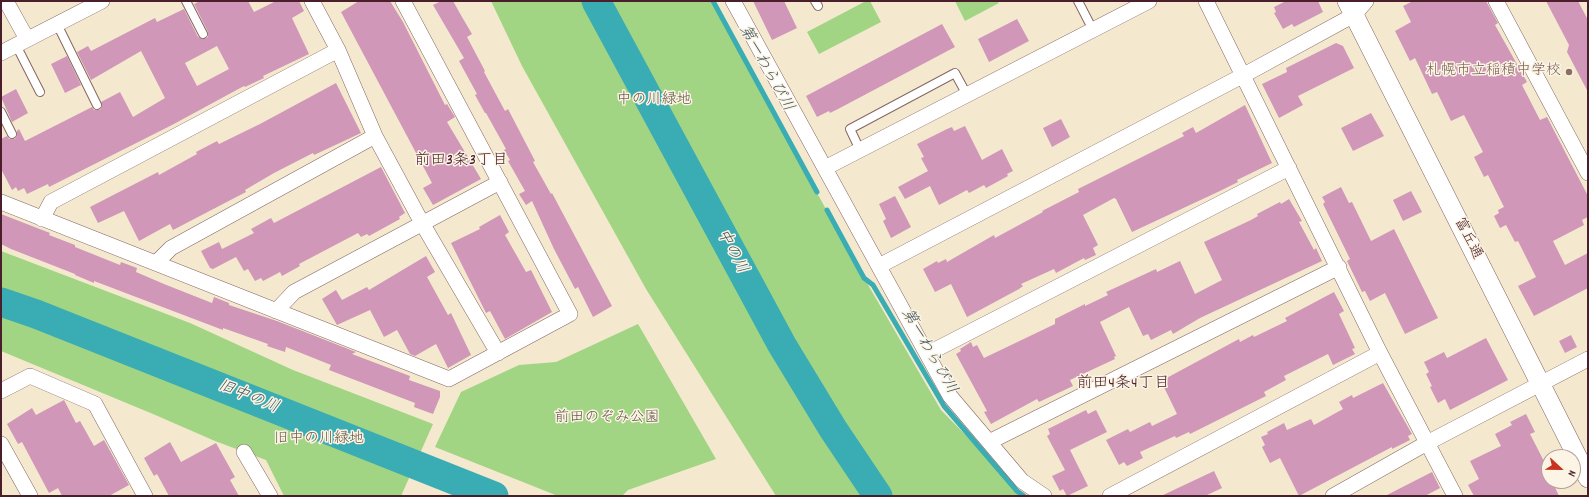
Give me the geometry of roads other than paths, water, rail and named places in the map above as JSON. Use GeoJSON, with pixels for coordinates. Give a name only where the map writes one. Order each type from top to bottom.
{"type":"FeatureCollection","features":[{"type":"Feature","properties":{"kind":"street"},"geometry":{"type":"LineString","coordinates":[[6,1],[22,42]]}},
{"type":"Feature","properties":{"kind":"street"},"geometry":{"type":"LineString","coordinates":[[1,52],[102,1]]}},
{"type":"Feature","properties":{"kind":"street"},"geometry":{"type":"LineString","coordinates":[[312,1],[338,50],[376,136],[422,223],[498,353]]}},
{"type":"Feature","properties":{"kind":"street"},"geometry":{"type":"LineString","coordinates":[[1,202],[449,379],[570,314],[403,1]]}},
{"type":"Feature","properties":{"kind":"street"},"geometry":{"type":"LineString","coordinates":[[733,1],[950,396],[1022,482],[1044,496]]}},
{"type":"Feature","properties":{"kind":"street"},"geometry":{"type":"LineString","coordinates":[[825,168],[1149,1]]}},
{"type":"Feature","properties":{"kind":"street"},"geometry":{"type":"LineString","coordinates":[[1206,1],[1339,267],[1380,353],[1454,496]]}},
{"type":"Feature","properties":{"kind":"street"},"geometry":{"type":"LineString","coordinates":[[878,266],[1244,75],[1350,8],[1366,1]]}},
{"type":"Feature","properties":{"kind":"street"},"geometry":{"type":"LineString","coordinates":[[1496,1],[1588,173]]}},
{"type":"Feature","properties":{"kind":"street","name":"富丘通"},"geometry":{"type":"LineString","coordinates":[[1350,8],[1588,478]]}},
{"type":"Feature","properties":{"kind":"street"},"geometry":{"type":"LineString","coordinates":[[42,219],[51,202],[338,50]]}},
{"type":"Feature","properties":{"kind":"street"},"geometry":{"type":"LineString","coordinates":[[156,263],[171,248],[376,136]]}},
{"type":"Feature","properties":{"kind":"street"},"geometry":{"type":"LineString","coordinates":[[927,354],[1289,168]]}},
{"type":"Feature","properties":{"kind":"street"},"geometry":{"type":"LineString","coordinates":[[276,311],[294,292],[500,182]]}},
{"type":"Feature","properties":{"kind":"street"},"geometry":{"type":"LineString","coordinates":[[989,442],[1339,267]]}},
{"type":"Feature","properties":{"kind":"street"},"geometry":{"type":"LineString","coordinates":[[1110,496],[1380,353]]}},
{"type":"Feature","properties":{"kind":"street"},"geometry":{"type":"LineString","coordinates":[[1333,496],[1427,443],[1588,359]]}},
{"type":"Feature","properties":{"kind":"street"},"geometry":{"type":"LineString","coordinates":[[1,392],[30,376],[95,404],[145,496]]}},
{"type":"Feature","properties":{"kind":"street"},"geometry":{"type":"LineString","coordinates":[[1,444],[30,496]]}},
{"type":"Feature","properties":{"kind":"street"},"geometry":{"type":"LineString","coordinates":[[244,452],[270,496]]}},
{"type":"Feature","properties":{"kind":"lane"},"geometry":{"type":"LineString","coordinates":[[186,1],[203,34]]}},
{"type":"Feature","properties":{"kind":"lane"},"geometry":{"type":"LineString","coordinates":[[1078,1],[1092,30]]}},
{"type":"Feature","properties":{"kind":"lane"},"geometry":{"type":"LineString","coordinates":[[57,24],[97,105]]}},
{"type":"Feature","properties":{"kind":"lane"},"geometry":{"type":"LineString","coordinates":[[22,42],[40,92]]}},
{"type":"Feature","properties":{"kind":"lane"},"geometry":{"type":"LineString","coordinates":[[860,150],[850,129],[955,73],[967,95]]}},
{"type":"Feature","properties":{"kind":"lane"},"geometry":{"type":"LineString","coordinates":[[1,112],[12,134]]}},
{"type":"Feature","properties":{"kind":"waterway","name":"中の川"},"geometry":{"type":"LineString","coordinates":[[596,1],[782,345],[833,429],[878,496]]}},
{"type":"Feature","properties":{"kind":"waterway","name":"第一わらび川"},"geometry":{"type":"LineString","coordinates":[[713,1],[817,192]]}},
{"type":"Feature","properties":{"kind":"waterway","name":"第一わらび川"},"geometry":{"type":"LineString","coordinates":[[827,210],[864,278],[873,285],[944,406],[1017,491],[1024,496]]}},
{"type":"Feature","properties":{"kind":"waterway","name":"旧中の川"},"geometry":{"type":"LineString","coordinates":[[1,302],[36,314],[494,496]]}},
{"type":"Feature","properties":{"kind":"place","name":"札幌市立稲積中学校"},"geometry":{"type":"Point","coordinates":[1569,72]}},
{"type":"Feature","properties":{"kind":"district","name":"前田3条3丁目"},"geometry":{"type":"Point","coordinates":[461,162]}},
{"type":"Feature","properties":{"kind":"district","name":"前田4条4丁目"},"geometry":{"type":"Point","coordinates":[1123,385]}},
{"type":"Feature","properties":{"kind":"park label","name":"中の川緑地"},"geometry":{"type":"Point","coordinates":[654,101]}},
{"type":"Feature","properties":{"kind":"park label","name":"前田のぞみ公園"},"geometry":{"type":"Point","coordinates":[607,419]}},
{"type":"Feature","properties":{"kind":"park label","name":"旧中の川緑地"},"geometry":{"type":"Point","coordinates":[319,440]}}]}
